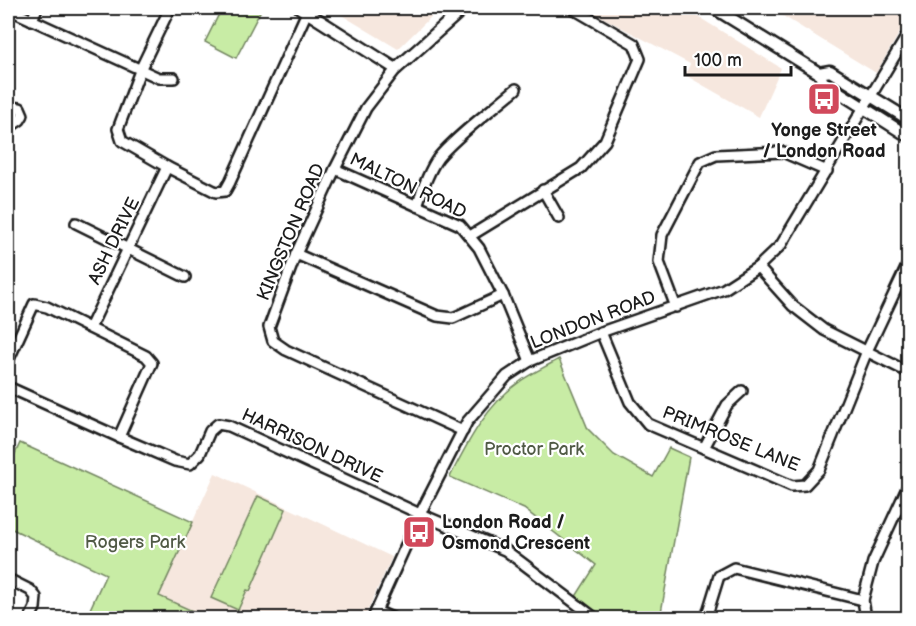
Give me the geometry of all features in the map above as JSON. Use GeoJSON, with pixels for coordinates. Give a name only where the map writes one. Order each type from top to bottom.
{"type":"FeatureCollection","features":[{"type":"Feature","properties":{"kind":"main road","name":"KINGSTON ROAD"},"geometry":{"type":"LineString","coordinates":[[396,69],[464,8]]}},
{"type":"Feature","properties":{"kind":"main road"},"geometry":{"type":"LineString","coordinates":[[714,8],[819,73],[823,82],[909,136]]}},
{"type":"Feature","properties":{"kind":"main road"},"geometry":{"type":"LineString","coordinates":[[303,10],[396,69]]}},
{"type":"Feature","properties":{"kind":"main road"},"geometry":{"type":"LineString","coordinates":[[819,73],[830,71],[909,119]]}},
{"type":"Feature","properties":{"kind":"street"},"geometry":{"type":"LineString","coordinates":[[32,20],[37,8]]}},
{"type":"Feature","properties":{"kind":"street"},"geometry":{"type":"LineString","coordinates":[[170,8],[141,68],[118,129],[122,141],[216,192],[225,191],[303,10]]}},
{"type":"Feature","properties":{"kind":"street"},"geometry":{"type":"LineString","coordinates":[[470,236],[581,168],[605,141],[640,59],[634,44],[572,8]]}},
{"type":"Feature","properties":{"kind":"street"},"geometry":{"type":"LineString","coordinates":[[8,9],[159,78],[174,78]]}},
{"type":"Feature","properties":{"kind":"street","name":"LONDON ROAD"},"geometry":{"type":"LineString","coordinates":[[374,615],[420,514],[467,422],[507,376],[530,361],[601,332],[724,288],[758,267],[781,245],[909,34]]}},
{"type":"Feature","properties":{"kind":"street","name":"KINGSTON ROAD"},"geometry":{"type":"LineString","coordinates":[[396,69],[366,108],[335,169],[296,254],[269,327],[273,341],[286,350],[462,431]]}},
{"type":"Feature","properties":{"kind":"street"},"geometry":{"type":"LineString","coordinates":[[417,206],[438,159],[516,89]]}},
{"type":"Feature","properties":{"kind":"street"},"geometry":{"type":"LineString","coordinates":[[8,107],[20,108],[23,115],[20,120],[8,128]]}},
{"type":"Feature","properties":{"kind":"street"},"geometry":{"type":"LineString","coordinates":[[676,307],[659,262],[662,235],[700,162],[716,155],[783,152],[827,171]]}},
{"type":"Feature","properties":{"kind":"street","name":"ASH DRIVE"},"geometry":{"type":"LineString","coordinates":[[90,328],[167,167]]}},
{"type":"Feature","properties":{"kind":"street","name":"MALTON ROAD"},"geometry":{"type":"LineString","coordinates":[[335,169],[460,225],[479,248],[503,295],[530,361]]}},
{"type":"Feature","properties":{"kind":"street"},"geometry":{"type":"LineString","coordinates":[[543,190],[559,218]]}},
{"type":"Feature","properties":{"kind":"street"},"geometry":{"type":"LineString","coordinates":[[76,224],[185,277]]}},
{"type":"Feature","properties":{"kind":"street"},"geometry":{"type":"LineString","coordinates":[[296,254],[437,316],[453,318],[503,295]]}},
{"type":"Feature","properties":{"kind":"street","name":"PRIMROSE LANE"},"geometry":{"type":"LineString","coordinates":[[601,332],[630,402],[648,424],[792,486],[805,485],[819,470],[867,351],[909,264]]}},
{"type":"Feature","properties":{"kind":"street"},"geometry":{"type":"LineString","coordinates":[[758,267],[793,306],[824,330],[909,372]]}},
{"type":"Feature","properties":{"kind":"street"},"geometry":{"type":"LineString","coordinates":[[8,362],[33,304],[47,307],[146,356],[152,363],[119,437]]}},
{"type":"Feature","properties":{"kind":"street","name":"HARRISON DRIVE"},"geometry":{"type":"LineString","coordinates":[[8,387],[175,461],[190,464],[200,454],[210,431],[218,424],[229,426],[420,514]]}},
{"type":"Feature","properties":{"kind":"street"},"geometry":{"type":"LineString","coordinates":[[704,448],[727,405],[742,391]]}},
{"type":"Feature","properties":{"kind":"street"},"geometry":{"type":"LineString","coordinates":[[866,618],[863,600],[873,562],[909,486]]}},
{"type":"Feature","properties":{"kind":"street"},"geometry":{"type":"LineString","coordinates":[[420,514],[505,550],[596,618]]}},
{"type":"Feature","properties":{"kind":"street"},"geometry":{"type":"LineString","coordinates":[[706,618],[719,576],[734,568],[863,600]]}},
{"type":"Feature","properties":{"kind":"street"},"geometry":{"type":"LineString","coordinates":[[8,579],[30,590],[36,597],[35,608],[30,618]]}},
{"type":"Feature","properties":{"kind":"street"},"geometry":{"type":"LineString","coordinates":[[374,615],[392,618]]}},
{"type":"Feature","properties":{"kind":"shaded area"},"geometry":{"type":"Polygon","coordinates":[[[330,8],[440,8],[398,49],[330,8]]]}},
{"type":"Feature","properties":{"kind":"shaded area"},"geometry":{"type":"Polygon","coordinates":[[[585,8],[684,8],[781,68],[759,117],[685,75],[690,64],[585,8]]]}},
{"type":"Feature","properties":{"kind":"shaded area"},"geometry":{"type":"Polygon","coordinates":[[[770,8],[908,8],[908,18],[876,73],[770,8]]]}},
{"type":"Feature","properties":{"kind":"shaded area"},"geometry":{"type":"Polygon","coordinates":[[[215,473],[392,557],[364,618],[263,618],[255,615],[249,618],[208,618],[159,596],[215,473]]]}},
{"type":"Feature","properties":{"kind":"green space"},"geometry":{"type":"Polygon","coordinates":[[[222,8],[262,8],[236,58],[205,42],[222,8]]]}},
{"type":"Feature","properties":{"kind":"green space","name":"Proctor Park"},"geometry":{"type":"Polygon","coordinates":[[[559,359],[588,429],[614,455],[653,477],[669,448],[689,457],[660,618],[606,618],[575,598],[596,565],[524,509],[450,477],[480,424],[499,400],[522,380],[559,359]]]}},
{"type":"Feature","properties":{"kind":"green space","name":"Rogers Park"},"geometry":{"type":"Polygon","coordinates":[[[20,443],[193,522],[159,596],[208,618],[86,618],[106,574],[8,527],[8,469],[20,443]]]}},
{"type":"Feature","properties":{"kind":"green space"},"geometry":{"type":"Polygon","coordinates":[[[258,496],[286,509],[250,591],[247,590],[238,610],[211,598],[258,496]]]}},
{"type":"Feature","properties":{"kind":"place","name":"Yonge Street / London Road"},"geometry":{"type":"Point","coordinates":[824,99]}},
{"type":"Feature","properties":{"kind":"place","name":"London Road / Osmond Crescent"},"geometry":{"type":"Point","coordinates":[419,532]}}]}
